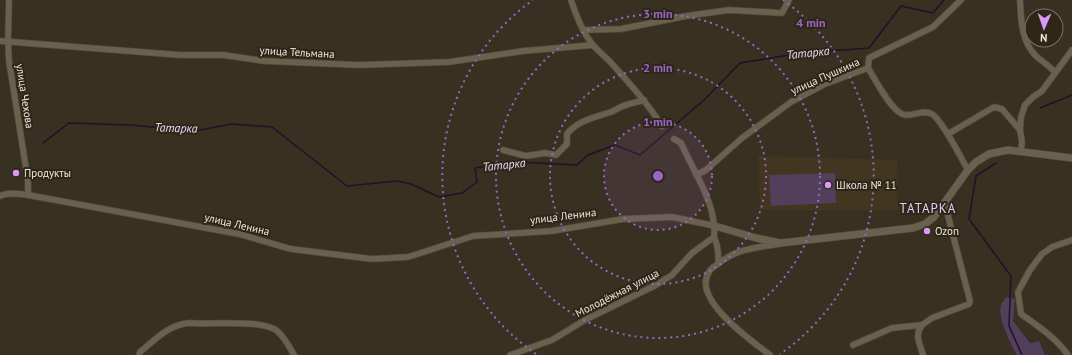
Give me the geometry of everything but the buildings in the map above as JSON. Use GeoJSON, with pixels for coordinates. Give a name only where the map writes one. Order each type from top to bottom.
{"type":"FeatureCollection","features":[{"type":"Feature","properties":{"kind":"street","name":"улица Чехова"},"geometry":{"type":"LineString","coordinates":[[8,0],[9,61],[28,181],[28,195]]}},
{"type":"Feature","properties":{"kind":"street"},"geometry":{"type":"LineString","coordinates":[[571,0],[576,16],[593,45],[612,63],[644,100],[662,126]]}},
{"type":"Feature","properties":{"kind":"street"},"geometry":{"type":"LineString","coordinates":[[583,30],[621,29],[686,16],[729,10],[782,13],[789,0]]}},
{"type":"Feature","properties":{"kind":"street","name":"улица Пушкина"},"geometry":{"type":"LineString","coordinates":[[696,175],[706,170],[742,138],[791,102],[825,84],[868,68],[870,58],[933,27],[961,0]]}},
{"type":"Feature","properties":{"kind":"street"},"geometry":{"type":"LineString","coordinates":[[1020,0],[1023,35],[1036,56],[1055,72]]}},
{"type":"Feature","properties":{"kind":"street","name":"улица Тельмана"},"geometry":{"type":"LineString","coordinates":[[0,41],[180,55],[223,55],[264,61],[359,66],[449,62],[523,51],[593,45]]}},
{"type":"Feature","properties":{"kind":"street"},"geometry":{"type":"LineString","coordinates":[[1021,150],[1021,117],[1025,105],[1042,91],[1072,50]]}},
{"type":"Feature","properties":{"kind":"street"},"geometry":{"type":"LineString","coordinates":[[868,68],[889,101],[899,113],[908,115],[921,112],[932,114],[938,118],[968,170]]}},
{"type":"Feature","properties":{"kind":"street"},"geometry":{"type":"LineString","coordinates":[[503,150],[526,156],[545,153],[556,155],[568,144],[567,134],[571,129],[583,121],[613,111],[626,104],[644,100]]}},
{"type":"Feature","properties":{"kind":"street"},"geometry":{"type":"LineString","coordinates":[[948,134],[994,107],[1002,109],[1020,130]]}},
{"type":"Feature","properties":{"kind":"street"},"geometry":{"type":"LineString","coordinates":[[674,139],[681,143],[707,200],[715,226],[714,237],[718,251],[718,264]]}},
{"type":"Feature","properties":{"kind":"street","name":"улица Ленина"},"geometry":{"type":"LineString","coordinates":[[0,196],[3,194],[13,193],[28,195],[239,234],[291,249],[372,259],[408,257],[473,236],[552,231],[623,219],[672,217],[782,243],[913,228],[925,224],[934,217],[945,204],[968,170],[976,162],[989,154],[1008,150],[1021,150],[1072,158]]}},
{"type":"Feature","properties":{"kind":"street"},"geometry":{"type":"LineString","coordinates":[[922,355],[918,330],[922,325],[932,318],[969,304],[970,301],[945,204]]}},
{"type":"Feature","properties":{"kind":"street","name":"Молодёжная улица"},"geometry":{"type":"LineString","coordinates":[[510,355],[552,340],[585,320],[656,286],[672,275],[692,253],[714,237]]}},
{"type":"Feature","properties":{"kind":"street"},"geometry":{"type":"LineString","coordinates":[[1068,355],[1064,349],[1049,335],[1021,314],[1018,292],[1030,270],[1042,254],[1052,247],[1072,240]]}},
{"type":"Feature","properties":{"kind":"street"},"geometry":{"type":"LineString","coordinates":[[770,355],[729,321],[710,300],[707,291],[707,276],[709,271],[724,259],[736,253],[782,243]]}},
{"type":"Feature","properties":{"kind":"street"},"geometry":{"type":"LineString","coordinates":[[138,355],[166,330],[190,323],[248,324],[266,326],[276,330],[282,336],[294,355]]}},
{"type":"Feature","properties":{"kind":"street"},"geometry":{"type":"LineString","coordinates":[[853,346],[892,328],[922,325]]}},
{"type":"Feature","properties":{"kind":"shaded area","name":"Школа № 11"},"geometry":{"type":"Polygon","coordinates":[[[758,156],[897,160],[898,210],[760,210],[758,156]]]}},
{"type":"Feature","properties":{"kind":"shaded area"},"geometry":{"type":"Polygon","coordinates":[[[835,173],[836,203],[771,206],[769,175],[835,173]]]}},
{"type":"Feature","properties":{"kind":"shaded area"},"geometry":{"type":"Polygon","coordinates":[[[1006,297],[1015,299],[1013,321],[1030,343],[1039,341],[1045,355],[1017,355],[1005,331],[1001,316],[1001,305],[1006,297]]]}},
{"type":"Feature","properties":{"kind":"waterway","name":"Татарка"},"geometry":{"type":"LineString","coordinates":[[43,143],[69,123],[131,125],[196,131],[231,124],[272,127],[347,186],[397,181],[411,184],[439,197],[462,193],[477,182],[475,168],[517,162],[577,165],[588,155],[615,145],[640,155],[704,100],[740,63],[802,53],[869,48],[901,6],[933,13],[944,0]]}},
{"type":"Feature","properties":{"kind":"waterway"},"geometry":{"type":"LineString","coordinates":[[1040,108],[1072,95]]}},
{"type":"Feature","properties":{"kind":"waterway"},"geometry":{"type":"LineString","coordinates":[[996,163],[976,176],[969,219],[1011,276],[1009,326],[1022,355]]}},
{"type":"Feature","properties":{"kind":"place","name":"Продукты"},"geometry":{"type":"Point","coordinates":[16,173]}},
{"type":"Feature","properties":{"kind":"place","name":"Школа № 11"},"geometry":{"type":"Point","coordinates":[828,185]}},
{"type":"Feature","properties":{"kind":"place","name":"Ozon"},"geometry":{"type":"Point","coordinates":[927,231]}},
{"type":"Feature","properties":{"kind":"district","name":"ТАТАРКА"},"geometry":{"type":"Point","coordinates":[928,208]}}]}
